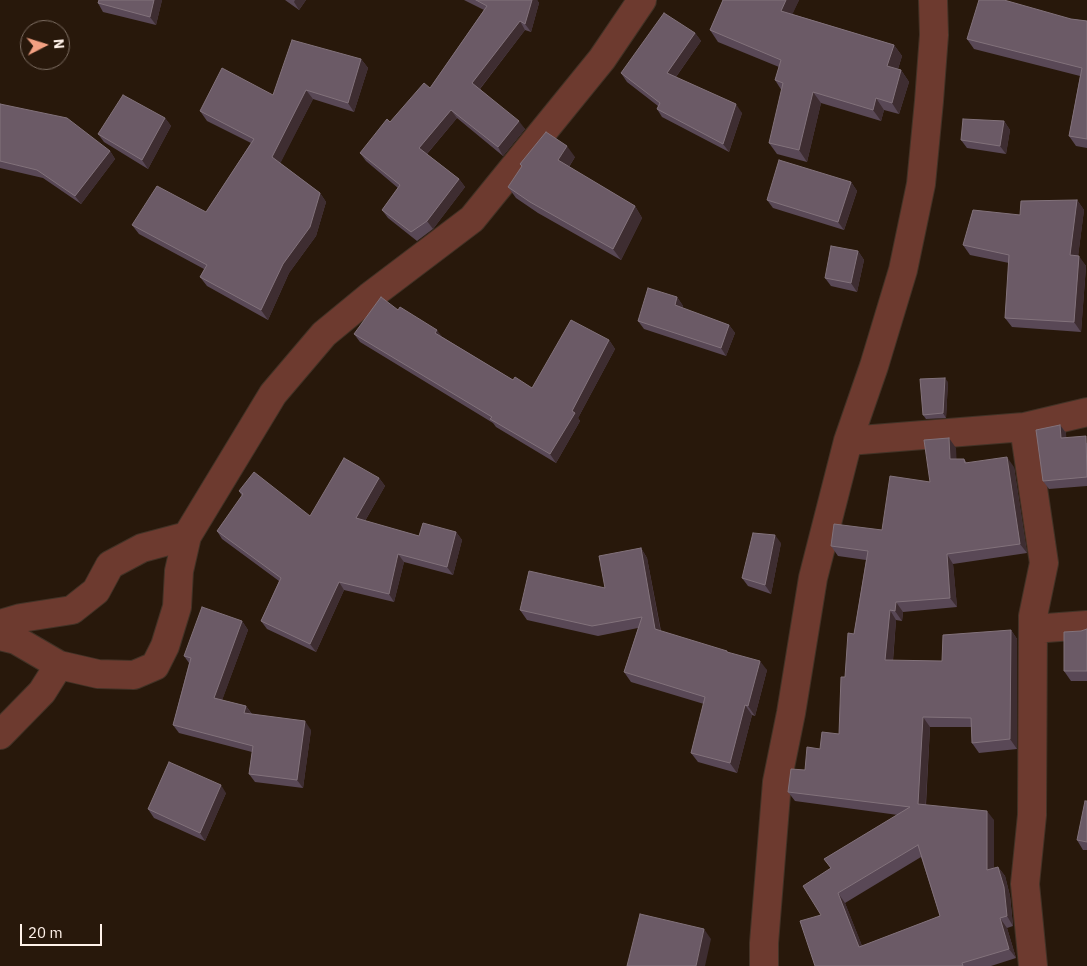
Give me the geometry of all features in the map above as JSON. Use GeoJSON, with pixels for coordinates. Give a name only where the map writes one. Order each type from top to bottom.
{"type":"FeatureCollection","features":[{"type":"Feature","properties":{"kind":"street"},"geometry":{"type":"LineString","coordinates":[[0,636],[16,640],[59,665],[98,674],[134,675],[155,666],[165,646],[177,607],[179,571],[187,536],[273,394],[324,334],[369,297],[472,219],[602,59],[642,0]]}},
{"type":"Feature","properties":{"kind":"street"},"geometry":{"type":"LineString","coordinates":[[764,966],[765,925],[777,782],[791,713],[813,578],[848,441],[874,366],[903,270],[921,184],[932,54],[933,0]]}},
{"type":"Feature","properties":{"kind":"street"},"geometry":{"type":"LineString","coordinates":[[848,441],[1024,427],[1087,412]]}},
{"type":"Feature","properties":{"kind":"street"},"geometry":{"type":"LineString","coordinates":[[1024,427],[1044,563],[1033,616],[1032,815],[1025,884],[1033,966]]}},
{"type":"Feature","properties":{"kind":"street"},"geometry":{"type":"LineString","coordinates":[[0,624],[21,618],[72,610],[96,591],[110,565],[142,548],[187,536]]}},
{"type":"Feature","properties":{"kind":"street"},"geometry":{"type":"LineString","coordinates":[[1033,629],[1087,626]]}},
{"type":"Feature","properties":{"kind":"street"},"geometry":{"type":"LineString","coordinates":[[0,735],[42,692],[59,665]]}},
{"type":"Feature","properties":{"kind":"building"},"geometry":{"type":"Polygon","coordinates":[[[99,0],[154,0],[150,17],[98,3],[99,0]]]}},
{"type":"Feature","properties":{"kind":"building"},"geometry":{"type":"Polygon","coordinates":[[[476,0],[532,0],[525,24],[520,21],[472,83],[519,121],[498,147],[451,110],[419,148],[459,179],[427,221],[411,232],[382,210],[400,185],[360,153],[387,119],[390,122],[424,83],[430,88],[487,6],[476,0]]]}},
{"type":"Feature","properties":{"kind":"building"},"geometry":{"type":"Polygon","coordinates":[[[723,0],[786,0],[781,11],[894,45],[887,66],[901,70],[892,103],[876,98],[873,110],[813,92],[799,150],[769,143],[783,83],[775,80],[781,60],[710,30],[723,0]]]}},
{"type":"Feature","properties":{"kind":"building"},"geometry":{"type":"Polygon","coordinates":[[[979,0],[1004,0],[1071,19],[1087,21],[1087,139],[1069,136],[1082,68],[967,39],[979,0]]]}},
{"type":"Feature","properties":{"kind":"building"},"geometry":{"type":"Polygon","coordinates":[[[664,13],[695,33],[667,73],[736,104],[723,144],[657,109],[660,103],[621,73],[664,13]]]}},
{"type":"Feature","properties":{"kind":"building"},"geometry":{"type":"Polygon","coordinates":[[[292,40],[361,59],[348,103],[306,90],[272,157],[320,193],[310,227],[283,264],[261,310],[200,277],[207,265],[132,225],[157,186],[206,212],[254,139],[200,111],[222,68],[273,95],[292,40]]]}},
{"type":"Feature","properties":{"kind":"building"},"geometry":{"type":"Polygon","coordinates":[[[123,95],[165,118],[142,160],[98,134],[123,95]]]}},
{"type":"Feature","properties":{"kind":"building"},"geometry":{"type":"Polygon","coordinates":[[[0,104],[67,118],[110,151],[75,196],[37,170],[0,161],[0,104]]]}},
{"type":"Feature","properties":{"kind":"building"},"geometry":{"type":"Polygon","coordinates":[[[963,119],[1004,121],[1000,146],[961,140],[963,119]]]}},
{"type":"Feature","properties":{"kind":"building"},"geometry":{"type":"Polygon","coordinates":[[[546,132],[567,146],[558,160],[635,206],[613,249],[530,202],[508,187],[522,166],[520,164],[546,132]]]}},
{"type":"Feature","properties":{"kind":"building"},"geometry":{"type":"Polygon","coordinates":[[[779,160],[851,182],[838,222],[767,200],[779,160]]]}},
{"type":"Feature","properties":{"kind":"building"},"geometry":{"type":"Polygon","coordinates":[[[1077,200],[1070,255],[1079,256],[1074,322],[1005,318],[1009,255],[963,245],[973,210],[1020,215],[1021,201],[1077,200]]]}},
{"type":"Feature","properties":{"kind":"building"},"geometry":{"type":"Polygon","coordinates":[[[831,246],[858,251],[851,283],[825,278],[831,246]]]}},
{"type":"Feature","properties":{"kind":"building"},"geometry":{"type":"Polygon","coordinates":[[[648,288],[677,297],[675,305],[729,325],[721,348],[638,321],[648,288]]]}},
{"type":"Feature","properties":{"kind":"building"},"geometry":{"type":"Polygon","coordinates":[[[381,297],[398,310],[400,307],[437,330],[435,333],[513,380],[515,377],[532,388],[571,320],[609,340],[572,411],[575,413],[550,454],[354,334],[381,297]]]}},
{"type":"Feature","properties":{"kind":"building"},"geometry":{"type":"Polygon","coordinates":[[[945,378],[943,413],[923,415],[920,379],[945,378]]]}},
{"type":"Feature","properties":{"kind":"building"},"geometry":{"type":"Polygon","coordinates":[[[1060,425],[1061,438],[1086,436],[1087,477],[1043,481],[1036,430],[1060,425]]]}},
{"type":"Feature","properties":{"kind":"building"},"geometry":{"type":"Polygon","coordinates":[[[949,438],[950,459],[964,459],[965,463],[1007,457],[1020,544],[947,554],[950,598],[896,602],[895,611],[890,610],[885,660],[942,661],[943,635],[1011,630],[1010,739],[972,743],[971,718],[923,717],[918,804],[987,811],[987,870],[998,867],[1004,887],[1007,916],[1000,918],[1009,949],[962,963],[963,966],[815,966],[800,921],[821,915],[803,886],[831,868],[824,859],[910,807],[788,792],[791,769],[805,770],[807,747],[820,749],[822,732],[839,734],[841,677],[845,677],[848,633],[854,634],[868,551],[831,546],[834,524],[882,530],[890,476],[930,482],[924,440],[949,438]],[[918,845],[838,893],[859,947],[940,916],[918,845]]]}},
{"type":"Feature","properties":{"kind":"building"},"geometry":{"type":"Polygon","coordinates":[[[344,458],[379,478],[356,518],[419,536],[423,523],[456,532],[447,567],[398,554],[389,594],[339,582],[310,644],[261,621],[281,578],[217,531],[243,494],[239,491],[254,472],[310,516],[344,458]]]}},
{"type":"Feature","properties":{"kind":"building"},"geometry":{"type":"Polygon","coordinates":[[[753,533],[775,535],[765,585],[742,578],[753,533]]]}},
{"type":"Feature","properties":{"kind":"building"},"geometry":{"type":"Polygon","coordinates":[[[641,548],[655,629],[760,661],[748,706],[745,705],[730,763],[691,753],[705,697],[624,672],[642,617],[592,626],[520,610],[529,571],[605,588],[599,556],[641,548]]]}},
{"type":"Feature","properties":{"kind":"building"},"geometry":{"type":"Polygon","coordinates":[[[202,607],[242,621],[214,698],[246,706],[244,713],[305,721],[297,780],[249,774],[253,746],[173,725],[191,658],[184,656],[202,607]]]}},
{"type":"Feature","properties":{"kind":"building"},"geometry":{"type":"Polygon","coordinates":[[[1087,629],[1087,671],[1064,671],[1064,632],[1087,629]]]}},
{"type":"Feature","properties":{"kind":"building"},"geometry":{"type":"Polygon","coordinates":[[[169,762],[221,785],[200,833],[148,809],[169,762]]]}},
{"type":"Feature","properties":{"kind":"building"},"geometry":{"type":"Polygon","coordinates":[[[1085,801],[1087,801],[1087,842],[1077,840],[1085,801]]]}},
{"type":"Feature","properties":{"kind":"building"},"geometry":{"type":"Polygon","coordinates":[[[640,914],[704,929],[696,966],[627,966],[640,914]]]}}]}
